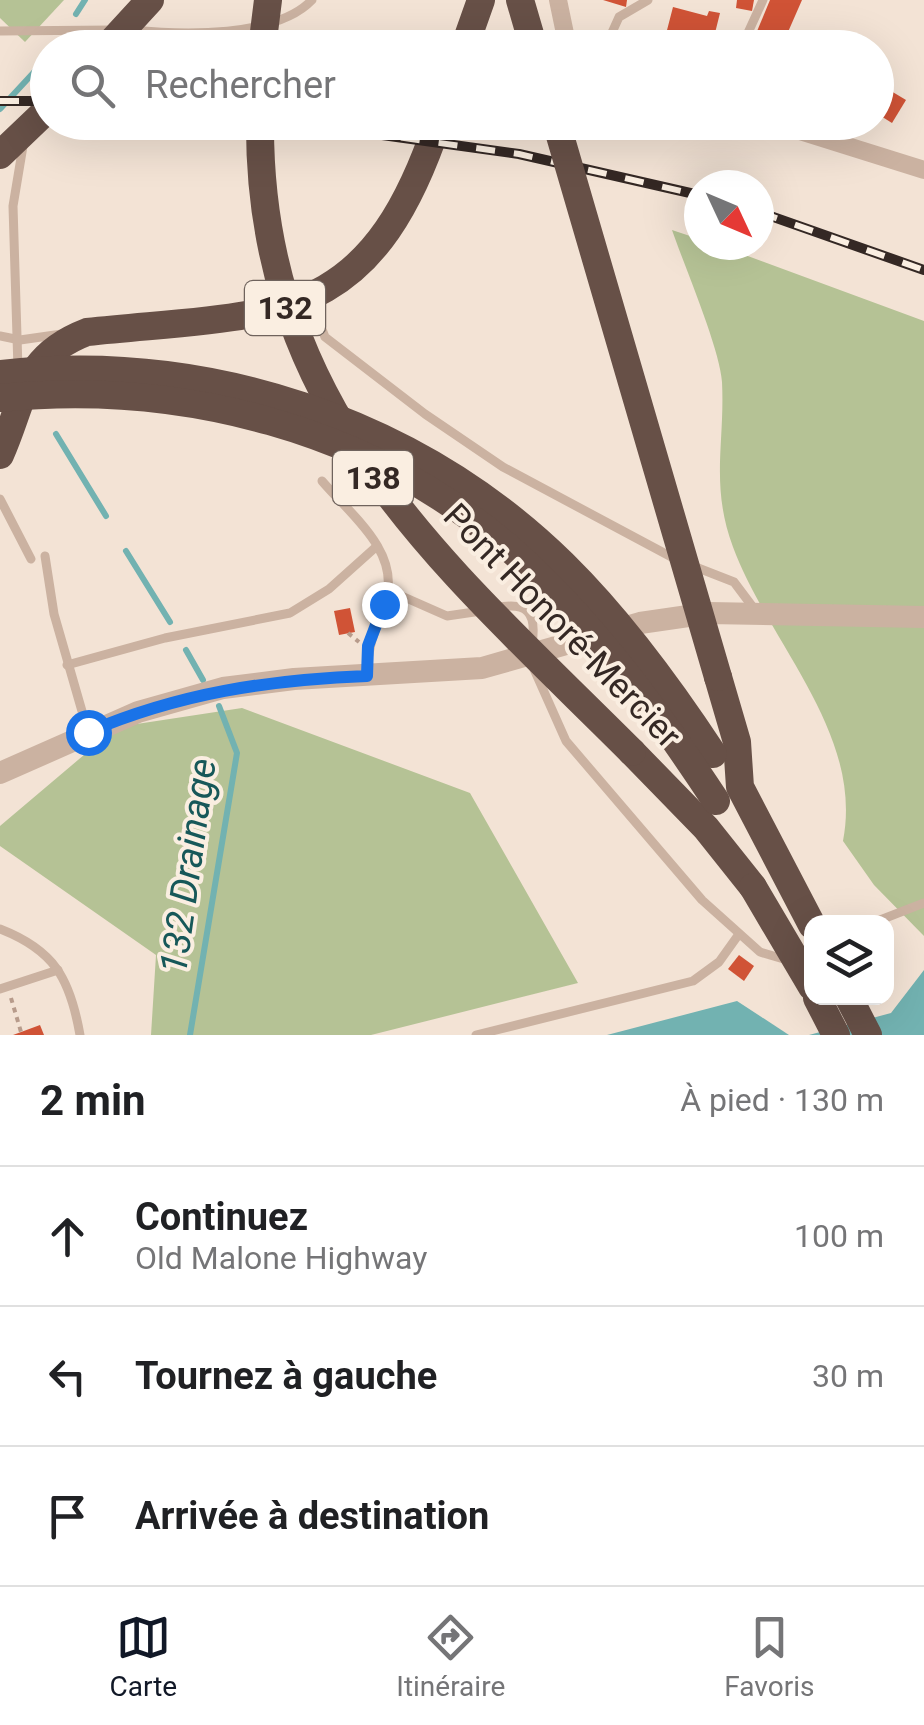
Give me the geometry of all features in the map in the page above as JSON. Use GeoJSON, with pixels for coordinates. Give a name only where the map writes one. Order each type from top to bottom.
{"type":"FeatureCollection","features":[{"type":"Feature","properties":{"kind":"highway"},"geometry":{"type":"LineString","coordinates":[[123,30],[150,0]]}},
{"type":"Feature","properties":{"kind":"highway"},"geometry":{"type":"LineString","coordinates":[[264,30],[268,0]]}},
{"type":"Feature","properties":{"kind":"highway"},"geometry":{"type":"LineString","coordinates":[[470,30],[481,0]]}},
{"type":"Feature","properties":{"kind":"highway"},"geometry":{"type":"LineString","coordinates":[[520,0],[529,30]]}},
{"type":"Feature","properties":{"kind":"highway"},"geometry":{"type":"LineString","coordinates":[[0,155],[30,126]]}},
{"type":"Feature","properties":{"kind":"highway","name":"Pont Honoré-Mercier"},"geometry":{"type":"LineString","coordinates":[[262,140],[268,214],[283,282],[312,366],[360,460],[441,561],[692,811],[753,888],[804,973]]}},
{"type":"Feature","properties":{"kind":"highway","name":"132"},"geometry":{"type":"LineString","coordinates":[[0,455],[29,377],[41,360],[68,339],[88,332],[268,313],[310,299],[352,272],[378,246],[422,171],[432,140]]}},
{"type":"Feature","properties":{"kind":"highway","name":"Pont Honoré-Mercier"},"geometry":{"type":"LineString","coordinates":[[561,140],[737,742],[740,787],[807,915]]}},
{"type":"Feature","properties":{"kind":"highway"},"geometry":{"type":"LineString","coordinates":[[0,374],[110,370],[219,383],[322,412],[415,455],[506,514],[571,572],[625,633],[740,787]]}},
{"type":"Feature","properties":{"kind":"highway"},"geometry":{"type":"LineString","coordinates":[[0,398],[102,394],[210,406],[323,439],[444,500],[510,550],[570,606],[614,658],[716,801],[753,888]]}},
{"type":"Feature","properties":{"kind":"highway"},"geometry":{"type":"LineString","coordinates":[[821,1005],[836,1035]]}},
{"type":"Feature","properties":{"kind":"highway"},"geometry":{"type":"LineString","coordinates":[[853,1005],[868,1035]]}},
{"type":"Feature","properties":{"kind":"street"},"geometry":{"type":"LineString","coordinates":[[558,0],[564,30]]}},
{"type":"Feature","properties":{"kind":"street"},"geometry":{"type":"LineString","coordinates":[[828,140],[924,170]]}},
{"type":"Feature","properties":{"kind":"street"},"geometry":{"type":"LineString","coordinates":[[0,773],[163,703],[223,688],[294,679],[482,668],[529,658],[640,622],[756,612],[924,617]]}},
{"type":"Feature","properties":{"kind":"lane"},"geometry":{"type":"LineString","coordinates":[[234,30],[286,20],[312,0]]}},
{"type":"Feature","properties":{"kind":"lane"},"geometry":{"type":"LineString","coordinates":[[613,30],[619,17],[648,0]]}},
{"type":"Feature","properties":{"kind":"lane"},"geometry":{"type":"LineString","coordinates":[[750,30],[763,0]]}},
{"type":"Feature","properties":{"kind":"lane"},"geometry":{"type":"LineString","coordinates":[[0,31],[30,33]]}},
{"type":"Feature","properties":{"kind":"lane"},"geometry":{"type":"LineString","coordinates":[[10,426],[20,340],[13,206],[26,130]]}},
{"type":"Feature","properties":{"kind":"lane"},"geometry":{"type":"LineString","coordinates":[[310,299],[325,337],[425,414],[503,468],[592,518],[666,558],[734,582],[756,612]]}},
{"type":"Feature","properties":{"kind":"lane"},"geometry":{"type":"LineString","coordinates":[[0,336],[20,340],[88,332]]}},
{"type":"Feature","properties":{"kind":"lane"},"geometry":{"type":"LineString","coordinates":[[322,481],[377,546],[390,574],[368,646],[367,676]]}},
{"type":"Feature","properties":{"kind":"lane"},"geometry":{"type":"LineString","coordinates":[[0,499],[31,559]]}},
{"type":"Feature","properties":{"kind":"lane"},"geometry":{"type":"LineString","coordinates":[[67,666],[165,638],[290,613],[329,590],[377,546]]}},
{"type":"Feature","properties":{"kind":"lane"},"geometry":{"type":"LineString","coordinates":[[45,556],[67,666],[88,732]]}},
{"type":"Feature","properties":{"kind":"lane"},"geometry":{"type":"LineString","coordinates":[[388,590],[447,616],[521,605],[534,616],[529,658],[566,742],[616,796],[652,846],[740,934],[771,956],[787,960],[804,955]]}},
{"type":"Feature","properties":{"kind":"lane"},"geometry":{"type":"LineString","coordinates":[[892,915],[924,902]]}},
{"type":"Feature","properties":{"kind":"lane"},"geometry":{"type":"LineString","coordinates":[[0,929],[46,952],[70,993],[80,1035]]}},
{"type":"Feature","properties":{"kind":"lane"},"geometry":{"type":"LineString","coordinates":[[476,1035],[693,981],[718,962],[740,934]]}},
{"type":"Feature","properties":{"kind":"lane"},"geometry":{"type":"LineString","coordinates":[[4,987],[58,970]]}},
{"type":"Feature","properties":{"kind":"path"},"geometry":{"type":"LineString","coordinates":[[4,987],[21,1032]]}},
{"type":"Feature","properties":{"kind":"green space"},"geometry":{"type":"Polygon","coordinates":[[[0,0],[64,0],[36,30],[30,30],[25,42],[0,18],[0,0]]]}},
{"type":"Feature","properties":{"kind":"green space"},"geometry":{"type":"Polygon","coordinates":[[[672,230],[684,234],[684,260],[759,260],[924,321],[924,936],[874,885],[843,841],[846,801],[840,763],[827,726],[733,547],[720,484],[722,382],[708,329],[672,230]]]}},
{"type":"Feature","properties":{"kind":"green space"},"geometry":{"type":"Polygon","coordinates":[[[242,708],[470,793],[578,983],[371,1035],[151,1035],[156,955],[0,846],[0,826],[117,727],[242,708]]]}},
{"type":"Feature","properties":{"kind":"water"},"geometry":{"type":"Polygon","coordinates":[[[924,970],[924,1035],[809,1035],[891,1013],[924,970]]]}},
{"type":"Feature","properties":{"kind":"water"},"geometry":{"type":"Polygon","coordinates":[[[737,1001],[789,1035],[607,1035],[737,1001]]]}},
{"type":"Feature","properties":{"kind":"building"},"geometry":{"type":"Polygon","coordinates":[[[603,0],[627,0],[626,7],[603,0]]]}},
{"type":"Feature","properties":{"kind":"building"},"geometry":{"type":"Polygon","coordinates":[[[737,0],[754,0],[752,11],[736,8],[737,0]]]}},
{"type":"Feature","properties":{"kind":"building"},"geometry":{"type":"Polygon","coordinates":[[[770,0],[802,0],[789,30],[758,30],[770,0]]]}},
{"type":"Feature","properties":{"kind":"building"},"geometry":{"type":"Polygon","coordinates":[[[673,7],[707,16],[709,11],[720,13],[716,30],[667,30],[673,7]]]}},
{"type":"Feature","properties":{"kind":"building"},"geometry":{"type":"Polygon","coordinates":[[[894,93],[906,100],[894,120],[894,93]]]}},
{"type":"Feature","properties":{"kind":"building"},"geometry":{"type":"Polygon","coordinates":[[[350,608],[355,632],[339,635],[334,611],[350,608]]]}},
{"type":"Feature","properties":{"kind":"building"},"geometry":{"type":"Polygon","coordinates":[[[739,955],[754,966],[744,981],[728,969],[739,955]]]}},
{"type":"Feature","properties":{"kind":"building"},"geometry":{"type":"Polygon","coordinates":[[[40,1025],[44,1035],[13,1035],[40,1025]]]}},
{"type":"Feature","properties":{"kind":"waterway","name":"132 Drainage"},"geometry":{"type":"LineString","coordinates":[[76,14],[85,0]]}},
{"type":"Feature","properties":{"kind":"waterway","name":"132 Drainage"},"geometry":{"type":"LineString","coordinates":[[0,109],[30,76]]}},
{"type":"Feature","properties":{"kind":"waterway","name":"132 Drainage"},"geometry":{"type":"LineString","coordinates":[[56,434],[106,516]]}},
{"type":"Feature","properties":{"kind":"waterway","name":"132 Drainage"},"geometry":{"type":"LineString","coordinates":[[126,551],[170,622]]}},
{"type":"Feature","properties":{"kind":"waterway","name":"132 Drainage"},"geometry":{"type":"LineString","coordinates":[[186,650],[203,680]]}},
{"type":"Feature","properties":{"kind":"waterway","name":"132 Drainage"},"geometry":{"type":"LineString","coordinates":[[190,1035],[237,753],[219,706]]}},
{"type":"Feature","properties":{"kind":"railway"},"geometry":{"type":"LineString","coordinates":[[0,101],[30,101]]}},
{"type":"Feature","properties":{"kind":"railway"},"geometry":{"type":"LineString","coordinates":[[418,140],[519,154],[684,192]]}},
{"type":"Feature","properties":{"kind":"railway"},"geometry":{"type":"LineString","coordinates":[[774,217],[924,270]]}},
{"type":"Feature","properties":{"kind":"route"},"geometry":{"type":"LineString","coordinates":[[88,732],[163,703],[223,688],[270,681],[367,676],[368,646],[384,604]]}}]}
